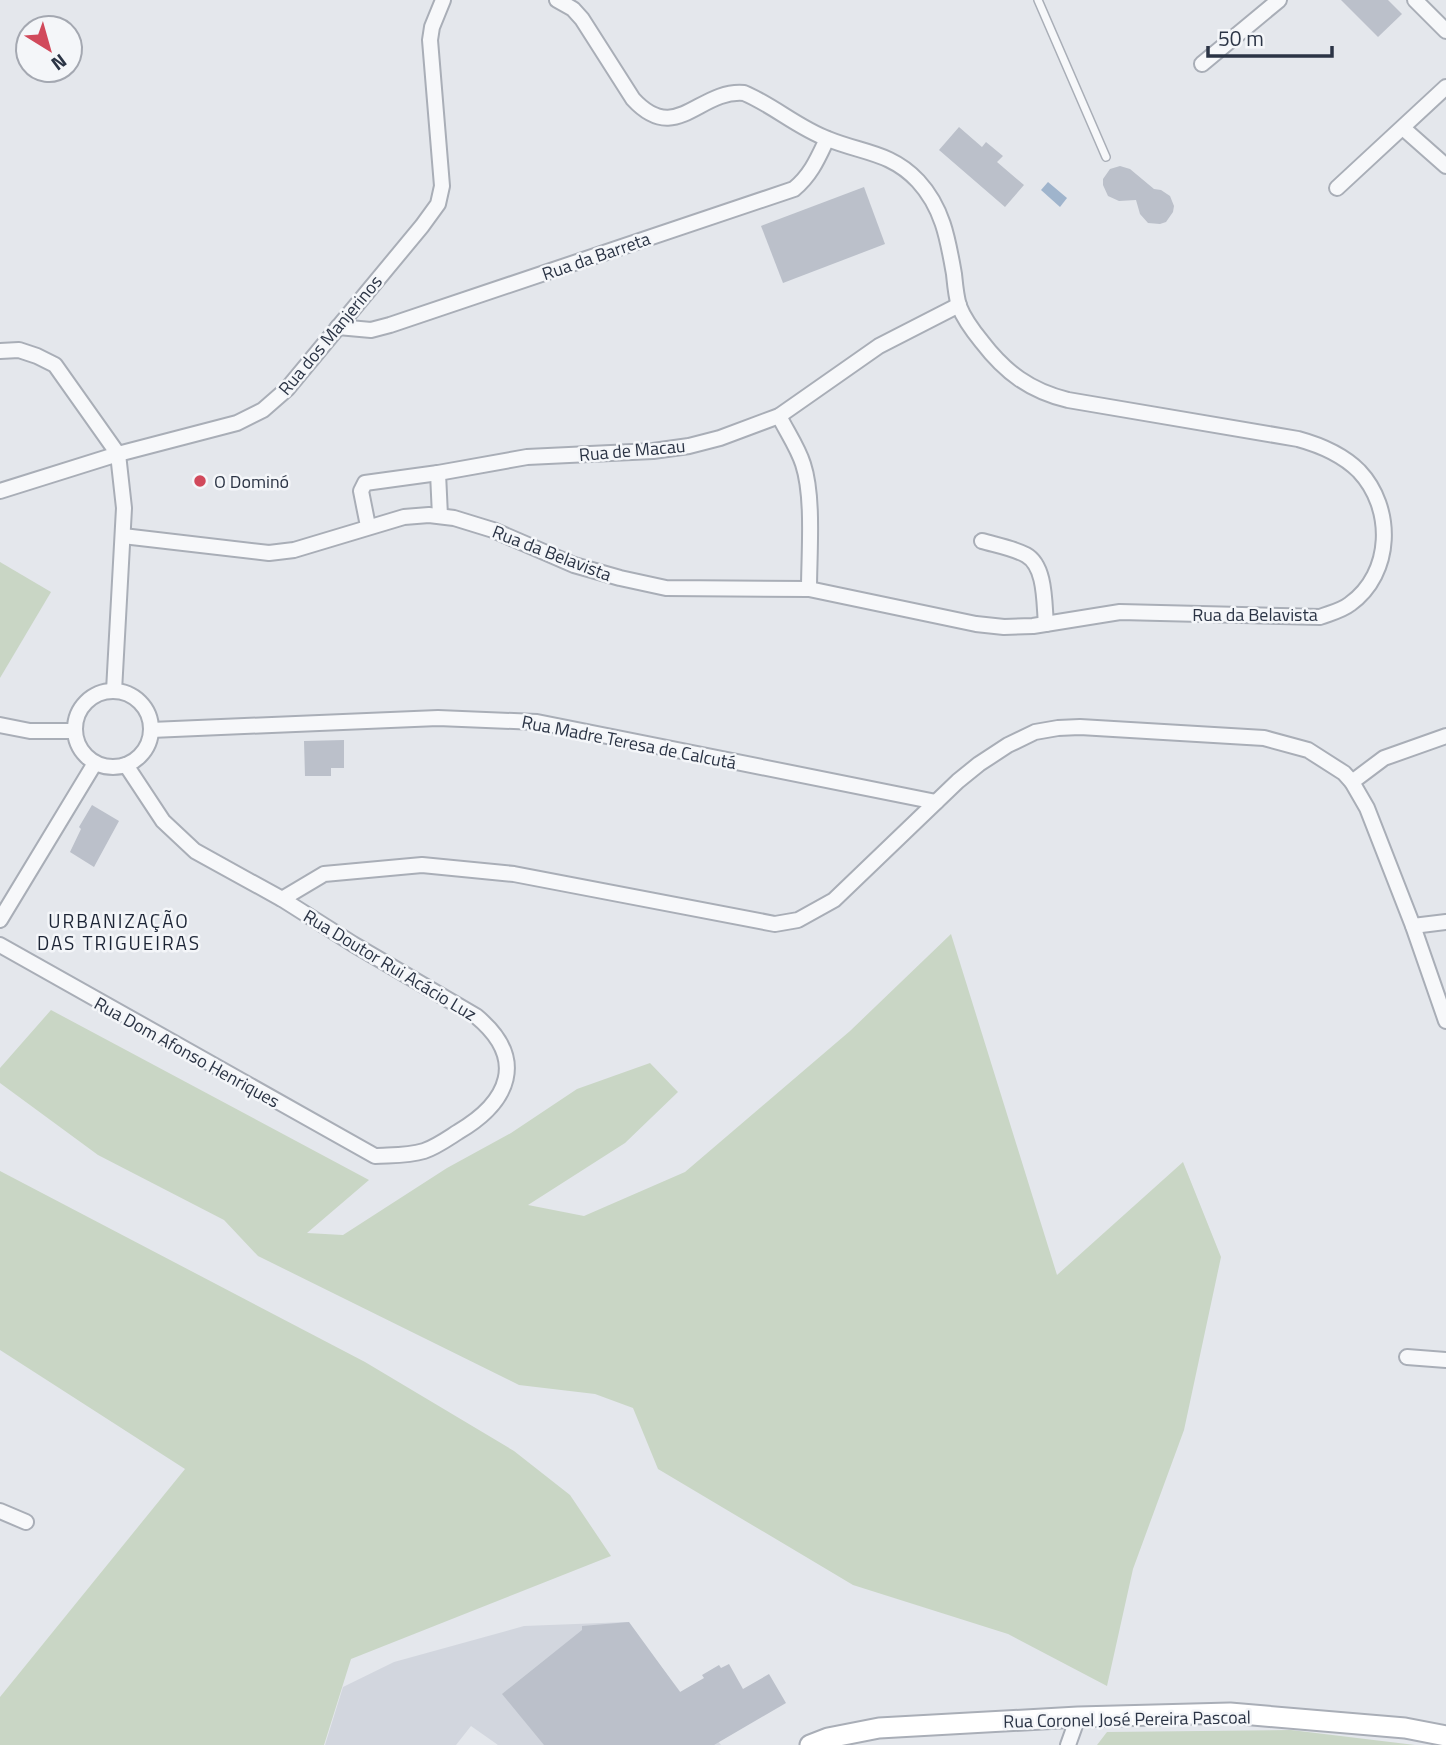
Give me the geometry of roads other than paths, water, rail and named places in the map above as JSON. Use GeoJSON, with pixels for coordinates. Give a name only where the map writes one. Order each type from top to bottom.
{"type":"FeatureCollection","features":[{"type":"Feature","properties":{"kind":"main road","name":"Rua Coronel José Pereira Pascoal"},"geometry":{"type":"LineString","coordinates":[[810,1745],[853,1732],[878,1728],[1078,1717],[1230,1713],[1405,1728],[1446,1736]]}},
{"type":"Feature","properties":{"kind":"street","name":"Rua dos Manjerinos"},"geometry":{"type":"LineString","coordinates":[[0,491],[118,454],[250,418],[273,403],[287,389],[438,204],[442,186],[430,40],[432,27],[443,0]]}},
{"type":"Feature","properties":{"kind":"street","name":"Rua da Belavista"},"geometry":{"type":"LineString","coordinates":[[123,536],[269,553],[294,550],[404,517],[440,516],[493,530],[574,565],[666,588],[809,589],[976,624],[1004,627],[1046,624],[1120,612],[1320,617],[1350,604],[1373,577],[1385,542],[1380,509],[1359,471],[1323,446],[1298,439],[1068,400],[1034,389],[997,362],[974,331],[959,305],[947,233],[936,206],[918,182],[890,158],[827,139],[744,93],[724,95],[678,117],[656,117],[642,109],[633,99],[582,19],[573,9],[556,0]]}},
{"type":"Feature","properties":{"kind":"street"},"geometry":{"type":"LineString","coordinates":[[1202,64],[1279,0]]}},
{"type":"Feature","properties":{"kind":"street"},"geometry":{"type":"LineString","coordinates":[[1415,0],[1446,31]]}},
{"type":"Feature","properties":{"kind":"street"},"geometry":{"type":"LineString","coordinates":[[1337,188],[1446,87]]}},
{"type":"Feature","properties":{"kind":"street"},"geometry":{"type":"LineString","coordinates":[[1402,128],[1446,166]]}},
{"type":"Feature","properties":{"kind":"street","name":"Rua da Barreta"},"geometry":{"type":"LineString","coordinates":[[338,327],[370,330],[390,325],[794,189],[814,167],[827,139]]}},
{"type":"Feature","properties":{"kind":"street","name":"Rua de Macau"},"geometry":{"type":"LineString","coordinates":[[368,526],[360,491],[365,483],[527,457],[653,451],[690,446],[720,438],[779,416],[879,346],[959,305]]}},
{"type":"Feature","properties":{"kind":"street"},"geometry":{"type":"LineString","coordinates":[[0,351],[19,351],[55,365],[118,454],[124,508],[114,691]]}},
{"type":"Feature","properties":{"kind":"street"},"geometry":{"type":"LineString","coordinates":[[779,416],[806,475],[809,589]]}},
{"type":"Feature","properties":{"kind":"street"},"geometry":{"type":"LineString","coordinates":[[438,473],[440,516]]}},
{"type":"Feature","properties":{"kind":"street"},"geometry":{"type":"LineString","coordinates":[[982,541],[1029,556],[1038,570],[1042,584],[1046,624]]}},
{"type":"Feature","properties":{"kind":"street"},"geometry":{"type":"LineString","coordinates":[[114,691],[126,694],[144,708],[151,730],[144,751],[136,760],[126,765],[105,766],[95,763],[85,755],[78,744],[75,731],[82,708],[102,693],[114,691]]}},
{"type":"Feature","properties":{"kind":"street","name":"Rua Madre Teresa de Calcutá"},"geometry":{"type":"LineString","coordinates":[[151,730],[438,718],[537,722],[936,802]]}},
{"type":"Feature","properties":{"kind":"street"},"geometry":{"type":"LineString","coordinates":[[0,725],[30,731],[75,731]]}},
{"type":"Feature","properties":{"kind":"street"},"geometry":{"type":"LineString","coordinates":[[282,899],[324,874],[422,865],[514,874],[775,924],[798,920],[835,900],[979,764],[1008,745],[1035,732],[1080,727],[1264,738],[1308,750],[1328,761],[1352,782],[1367,808],[1446,1021]]}},
{"type":"Feature","properties":{"kind":"street"},"geometry":{"type":"LineString","coordinates":[[1352,782],[1384,758],[1446,736]]}},
{"type":"Feature","properties":{"kind":"street"},"geometry":{"type":"LineString","coordinates":[[0,920],[95,763]]}},
{"type":"Feature","properties":{"kind":"street","name":"Rua Doutor Rui Acácio Luz"},"geometry":{"type":"LineString","coordinates":[[126,765],[149,803],[178,837],[195,851],[282,899],[352,944],[476,1016],[489,1026],[504,1049],[507,1073],[501,1093],[496,1103],[480,1118],[427,1149],[410,1154],[375,1156]]}},
{"type":"Feature","properties":{"kind":"street"},"geometry":{"type":"LineString","coordinates":[[1413,926],[1446,922]]}},
{"type":"Feature","properties":{"kind":"street","name":"Rua Dom Afonso Henriques"},"geometry":{"type":"LineString","coordinates":[[0,945],[375,1156]]}},
{"type":"Feature","properties":{"kind":"street"},"geometry":{"type":"LineString","coordinates":[[1407,1357],[1446,1360]]}},
{"type":"Feature","properties":{"kind":"street"},"geometry":{"type":"LineString","coordinates":[[0,1511],[26,1522]]}},
{"type":"Feature","properties":{"kind":"street"},"geometry":{"type":"LineString","coordinates":[[1068,1745],[1078,1717]]}},
{"type":"Feature","properties":{"kind":"lane"},"geometry":{"type":"LineString","coordinates":[[1038,0],[1107,157]]}},
{"type":"Feature","properties":{"kind":"water"},"geometry":{"type":"Polygon","coordinates":[[[1048,182],[1067,198],[1060,207],[1041,190],[1048,182]]]}},
{"type":"Feature","properties":{"kind":"place","name":"O Dominó"},"geometry":{"type":"Point","coordinates":[200,481]}},
{"type":"Feature","properties":{"kind":"district","name":"URBANIZAÇÃO DAS TRIGUEIRAS"},"geometry":{"type":"Point","coordinates":[119,931]}}]}
